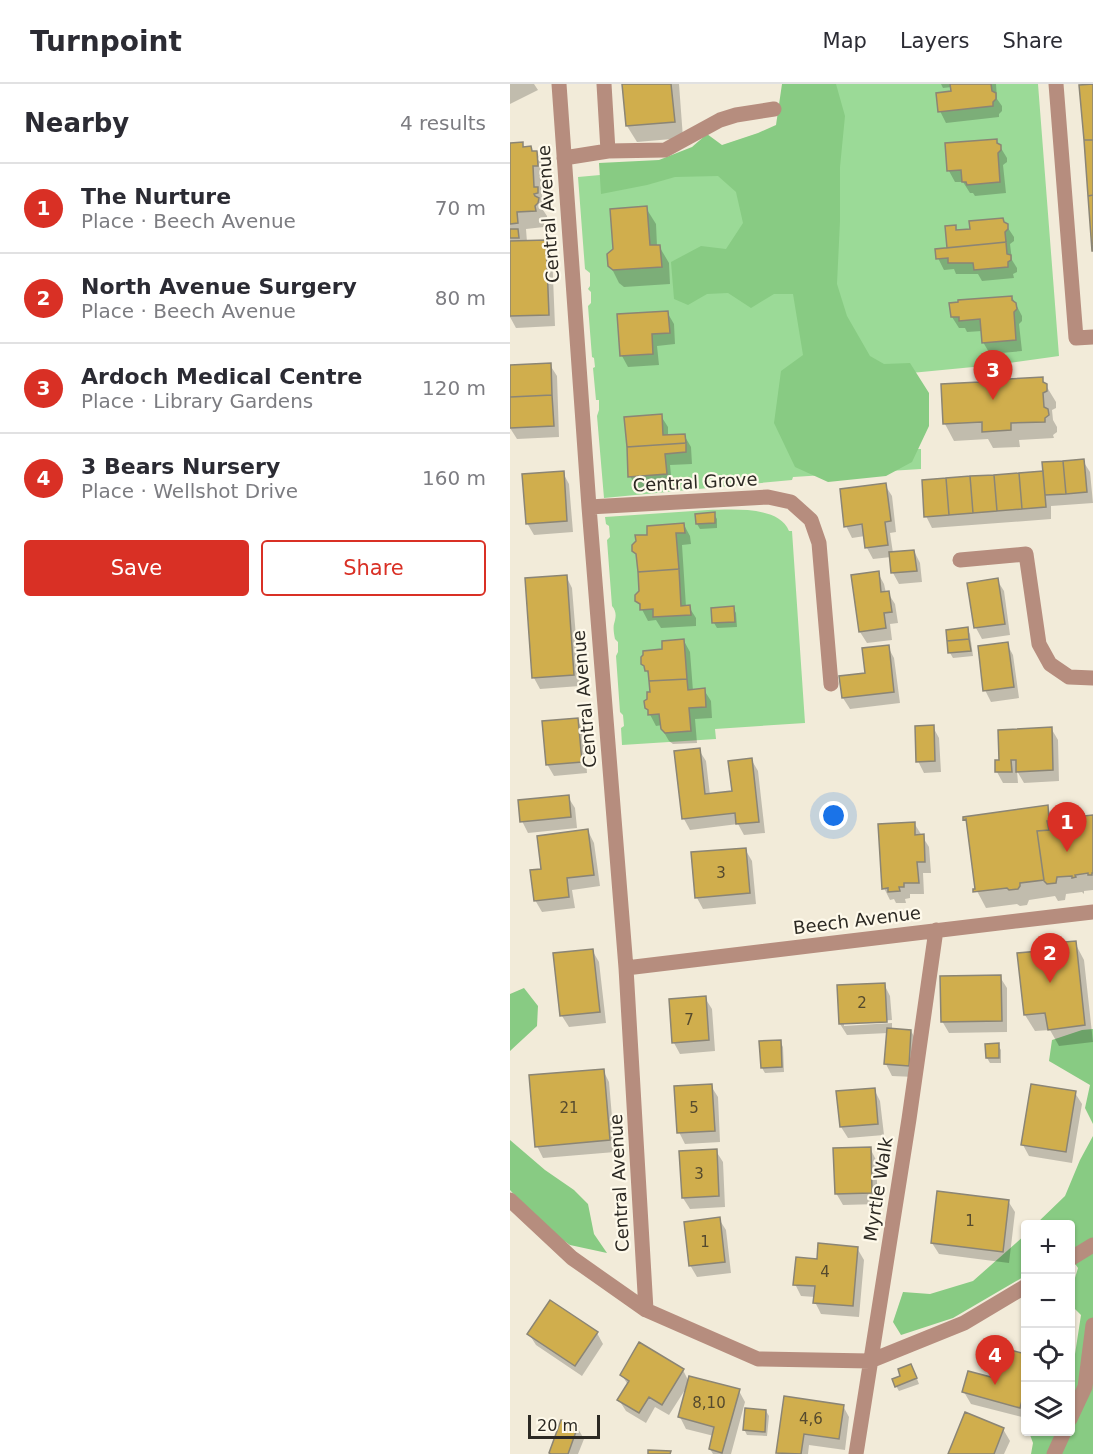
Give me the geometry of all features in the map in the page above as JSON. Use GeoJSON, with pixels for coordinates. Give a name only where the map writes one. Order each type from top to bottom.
{"type":"FeatureCollection","features":[{"type":"Feature","properties":{"kind":"street","name":"Central Avenue"},"geometry":{"type":"LineString","coordinates":[[559,84],[589,507],[626,968],[646,1310]]}},
{"type":"Feature","properties":{"kind":"street"},"geometry":{"type":"LineString","coordinates":[[604,84],[608,152]]}},
{"type":"Feature","properties":{"kind":"street"},"geometry":{"type":"LineString","coordinates":[[1056,84],[1076,338],[1093,337]]}},
{"type":"Feature","properties":{"kind":"street"},"geometry":{"type":"LineString","coordinates":[[564,158],[608,152],[664,150],[720,120],[774,109]]}},
{"type":"Feature","properties":{"kind":"street","name":"Central Grove"},"geometry":{"type":"LineString","coordinates":[[589,507],[768,497],[791,502],[811,520],[819,543],[831,684]]}},
{"type":"Feature","properties":{"kind":"street"},"geometry":{"type":"LineString","coordinates":[[960,560],[1026,554],[1039,644],[1050,664],[1069,677],[1093,678]]}},
{"type":"Feature","properties":{"kind":"street","name":"Beech Avenue"},"geometry":{"type":"LineString","coordinates":[[626,968],[1093,912]]}},
{"type":"Feature","properties":{"kind":"street","name":"Myrtle Walk"},"geometry":{"type":"LineString","coordinates":[[856,1454],[909,1119],[936,930]]}},
{"type":"Feature","properties":{"kind":"street"},"geometry":{"type":"LineString","coordinates":[[510,1200],[572,1258],[646,1310],[759,1359],[870,1361],[964,1323],[1021,1289]]}},
{"type":"Feature","properties":{"kind":"street"},"geometry":{"type":"LineString","coordinates":[[1075,1256],[1093,1245]]}},
{"type":"Feature","properties":{"kind":"street"},"geometry":{"type":"LineString","coordinates":[[1075,1410],[1085,1387],[1093,1325]]}},
{"type":"Feature","properties":{"kind":"street"},"geometry":{"type":"LineString","coordinates":[[1054,1454],[1062,1436]]}},
{"type":"Feature","properties":{"kind":"green space"},"geometry":{"type":"Polygon","coordinates":[[[782,84],[836,84],[845,116],[840,167],[837,284],[847,316],[870,356],[884,364],[910,363],[929,393],[929,426],[912,462],[886,476],[828,482],[795,467],[774,423],[781,371],[803,355],[793,294],[774,294],[751,308],[728,293],[707,294],[688,305],[674,299],[671,262],[701,246],[726,249],[743,223],[736,192],[718,176],[675,177],[601,194],[599,163],[659,160],[692,147],[707,134],[722,145],[776,125],[782,84]]]}},
{"type":"Feature","properties":{"kind":"green space"},"geometry":{"type":"Polygon","coordinates":[[[805,84],[1038,84],[1059,356],[911,373],[918,449],[921,449],[921,469],[793,477],[792,480],[604,498],[597,416],[599,400],[596,400],[593,368],[595,367],[592,357],[588,306],[591,303],[591,292],[588,289],[590,273],[585,269],[578,177],[811,156],[805,84]]]}},
{"type":"Feature","properties":{"kind":"green space"},"geometry":{"type":"Polygon","coordinates":[[[708,510],[765,513],[784,523],[789,531],[792,531],[805,723],[715,729],[716,739],[622,745],[621,728],[624,726],[623,715],[620,712],[616,656],[618,642],[614,631],[616,615],[612,606],[607,540],[610,537],[609,526],[606,524],[605,517],[708,510]]]}},
{"type":"Feature","properties":{"kind":"green space"},"geometry":{"type":"Polygon","coordinates":[[[524,988],[538,1006],[537,1026],[510,1051],[510,994],[524,988]]]}},
{"type":"Feature","properties":{"kind":"green space"},"geometry":{"type":"Polygon","coordinates":[[[1093,1029],[1093,1124],[1085,1108],[1090,1085],[1049,1061],[1052,1040],[1082,1030],[1093,1029]]]}},
{"type":"Feature","properties":{"kind":"green space"},"geometry":{"type":"Polygon","coordinates":[[[1093,1136],[1093,1454],[1031,1454],[1033,1443],[1030,1436],[1075,1436],[1075,1354],[1081,1315],[1075,1309],[1075,1278],[1078,1268],[1075,1264],[1075,1220],[1040,1220],[1065,1196],[1093,1136]]]}},
{"type":"Feature","properties":{"kind":"green space"},"geometry":{"type":"Polygon","coordinates":[[[510,1140],[545,1170],[574,1190],[588,1204],[594,1234],[607,1253],[570,1245],[543,1226],[510,1190],[510,1140]]]}},
{"type":"Feature","properties":{"kind":"green space"},"geometry":{"type":"Polygon","coordinates":[[[1021,1239],[1021,1278],[953,1318],[901,1335],[893,1322],[903,1292],[930,1294],[973,1281],[1021,1239]]]}},
{"type":"Feature","properties":{"kind":"building"},"geometry":{"type":"Polygon","coordinates":[[[622,84],[671,84],[675,122],[626,126],[622,84]]]}},
{"type":"Feature","properties":{"kind":"building"},"geometry":{"type":"Polygon","coordinates":[[[950,84],[991,84],[992,91],[996,93],[996,99],[993,106],[938,112],[936,93],[951,91],[950,84]]]}},
{"type":"Feature","properties":{"kind":"building"},"geometry":{"type":"Polygon","coordinates":[[[1093,84],[1093,140],[1084,140],[1079,85],[1093,84]]]}},
{"type":"Feature","properties":{"kind":"building"},"geometry":{"type":"Polygon","coordinates":[[[997,139],[997,143],[1001,145],[998,153],[1000,182],[967,185],[966,182],[962,182],[961,170],[947,171],[945,143],[997,139]]]}},
{"type":"Feature","properties":{"kind":"building"},"geometry":{"type":"Polygon","coordinates":[[[1084,140],[1093,140],[1093,195],[1088,196],[1084,140]]]}},
{"type":"Feature","properties":{"kind":"building"},"geometry":{"type":"Polygon","coordinates":[[[523,142],[523,147],[531,146],[532,151],[537,151],[538,166],[533,166],[534,187],[538,187],[538,193],[534,194],[539,198],[535,206],[536,211],[517,212],[518,223],[510,224],[510,143],[523,142]]]}},
{"type":"Feature","properties":{"kind":"building"},"geometry":{"type":"Polygon","coordinates":[[[1093,195],[1093,251],[1092,251],[1088,196],[1093,195]]]}},
{"type":"Feature","properties":{"kind":"building"},"geometry":{"type":"Polygon","coordinates":[[[647,206],[650,245],[660,245],[662,267],[613,270],[608,266],[607,254],[613,249],[610,209],[647,206]]]}},
{"type":"Feature","properties":{"kind":"building"},"geometry":{"type":"Polygon","coordinates":[[[1003,218],[1008,224],[1005,232],[1006,242],[947,248],[945,226],[956,225],[956,230],[970,229],[969,221],[1003,218]]]}},
{"type":"Feature","properties":{"kind":"building"},"geometry":{"type":"Polygon","coordinates":[[[510,229],[518,229],[519,238],[510,238],[510,229]]]}},
{"type":"Feature","properties":{"kind":"building"},"geometry":{"type":"Polygon","coordinates":[[[546,240],[549,315],[510,316],[510,241],[546,240]]]}},
{"type":"Feature","properties":{"kind":"building"},"geometry":{"type":"Polygon","coordinates":[[[1006,242],[1007,254],[1011,255],[1008,267],[974,270],[973,263],[948,263],[948,258],[936,259],[935,249],[1006,242]]]}},
{"type":"Feature","properties":{"kind":"building"},"geometry":{"type":"Polygon","coordinates":[[[1012,296],[1017,309],[1014,312],[1016,340],[982,343],[980,319],[959,321],[959,317],[951,317],[949,303],[958,302],[958,300],[1012,296]]]}},
{"type":"Feature","properties":{"kind":"building"},"geometry":{"type":"Polygon","coordinates":[[[668,311],[670,333],[652,334],[653,354],[620,356],[617,314],[668,311]]]}},
{"type":"Feature","properties":{"kind":"building"},"geometry":{"type":"Polygon","coordinates":[[[551,363],[552,395],[510,397],[510,365],[551,363]]]}},
{"type":"Feature","properties":{"kind":"building"},"geometry":{"type":"Polygon","coordinates":[[[1008,373],[1008,379],[1043,377],[1043,382],[1047,384],[1047,391],[1043,393],[1044,407],[1048,409],[1049,415],[1045,418],[1045,422],[1011,423],[1011,430],[982,432],[982,422],[943,424],[941,384],[979,382],[979,374],[1008,373]]]}},
{"type":"Feature","properties":{"kind":"building"},"geometry":{"type":"Polygon","coordinates":[[[552,395],[554,426],[510,428],[510,397],[552,395]]]}},
{"type":"Feature","properties":{"kind":"building"},"geometry":{"type":"Polygon","coordinates":[[[662,414],[663,435],[685,434],[686,443],[627,447],[624,417],[662,414]]]}},
{"type":"Feature","properties":{"kind":"building"},"geometry":{"type":"Polygon","coordinates":[[[686,443],[686,452],[665,454],[667,474],[628,477],[627,447],[686,443]]]}},
{"type":"Feature","properties":{"kind":"building"},"geometry":{"type":"Polygon","coordinates":[[[1084,459],[1087,492],[1066,494],[1063,461],[1084,459]]]}},
{"type":"Feature","properties":{"kind":"building"},"geometry":{"type":"Polygon","coordinates":[[[1063,461],[1066,494],[1045,495],[1042,462],[1063,461]]]}},
{"type":"Feature","properties":{"kind":"building"},"geometry":{"type":"Polygon","coordinates":[[[564,471],[567,521],[526,524],[522,474],[564,471]]]}},
{"type":"Feature","properties":{"kind":"building"},"geometry":{"type":"Polygon","coordinates":[[[1043,471],[1046,507],[1022,509],[1019,473],[1043,471]]]}},
{"type":"Feature","properties":{"kind":"building"},"geometry":{"type":"Polygon","coordinates":[[[1019,473],[1022,509],[997,511],[994,475],[1019,473]]]}},
{"type":"Feature","properties":{"kind":"building"},"geometry":{"type":"Polygon","coordinates":[[[994,475],[997,511],[973,513],[970,476],[994,475]]]}},
{"type":"Feature","properties":{"kind":"building"},"geometry":{"type":"Polygon","coordinates":[[[970,476],[973,513],[949,515],[946,478],[970,476]]]}},
{"type":"Feature","properties":{"kind":"building"},"geometry":{"type":"Polygon","coordinates":[[[946,478],[949,515],[924,517],[922,480],[946,478]]]}},
{"type":"Feature","properties":{"kind":"building"},"geometry":{"type":"Polygon","coordinates":[[[886,483],[891,521],[885,522],[888,545],[865,548],[862,524],[844,527],[840,489],[886,483]]]}},
{"type":"Feature","properties":{"kind":"building"},"geometry":{"type":"Polygon","coordinates":[[[715,512],[715,523],[696,524],[695,514],[715,512]]]}},
{"type":"Feature","properties":{"kind":"building"},"geometry":{"type":"Polygon","coordinates":[[[684,523],[685,533],[676,533],[679,569],[638,572],[636,554],[632,551],[632,545],[636,541],[635,535],[647,535],[647,526],[684,523]]]}},
{"type":"Feature","properties":{"kind":"building"},"geometry":{"type":"Polygon","coordinates":[[[914,550],[917,571],[891,573],[889,552],[914,550]]]}},
{"type":"Feature","properties":{"kind":"building"},"geometry":{"type":"Polygon","coordinates":[[[679,569],[681,606],[690,605],[691,615],[653,617],[653,609],[640,610],[640,604],[635,601],[635,595],[639,591],[638,572],[679,569]]]}},
{"type":"Feature","properties":{"kind":"building"},"geometry":{"type":"Polygon","coordinates":[[[879,571],[881,592],[889,591],[892,612],[884,613],[886,628],[859,632],[851,575],[879,571]]]}},
{"type":"Feature","properties":{"kind":"building"},"geometry":{"type":"Polygon","coordinates":[[[567,575],[574,675],[532,678],[525,578],[567,575]]]}},
{"type":"Feature","properties":{"kind":"building"},"geometry":{"type":"Polygon","coordinates":[[[998,578],[1005,624],[974,628],[967,583],[998,578]]]}},
{"type":"Feature","properties":{"kind":"building"},"geometry":{"type":"Polygon","coordinates":[[[734,606],[735,622],[712,623],[711,608],[734,606]]]}},
{"type":"Feature","properties":{"kind":"building"},"geometry":{"type":"Polygon","coordinates":[[[968,627],[969,639],[947,641],[946,630],[968,627]]]}},
{"type":"Feature","properties":{"kind":"building"},"geometry":{"type":"Polygon","coordinates":[[[684,639],[687,679],[649,681],[648,671],[645,671],[641,664],[643,651],[662,649],[662,641],[684,639]]]}},
{"type":"Feature","properties":{"kind":"building"},"geometry":{"type":"Polygon","coordinates":[[[969,639],[971,651],[948,653],[947,641],[969,639]]]}},
{"type":"Feature","properties":{"kind":"building"},"geometry":{"type":"Polygon","coordinates":[[[1008,642],[1014,687],[983,691],[978,646],[1008,642]]]}},
{"type":"Feature","properties":{"kind":"building"},"geometry":{"type":"Polygon","coordinates":[[[889,645],[894,692],[842,698],[839,676],[865,673],[862,648],[889,645]]]}},
{"type":"Feature","properties":{"kind":"building"},"geometry":{"type":"Polygon","coordinates":[[[687,679],[688,690],[705,688],[706,707],[689,708],[691,731],[665,733],[661,729],[659,714],[648,715],[648,710],[645,708],[644,701],[647,699],[647,692],[650,692],[649,681],[687,679]]]}},
{"type":"Feature","properties":{"kind":"building"},"geometry":{"type":"Polygon","coordinates":[[[578,718],[582,762],[546,765],[542,721],[578,718]]]}},
{"type":"Feature","properties":{"kind":"building"},"geometry":{"type":"Polygon","coordinates":[[[934,725],[935,761],[916,762],[915,726],[934,725]]]}},
{"type":"Feature","properties":{"kind":"building"},"geometry":{"type":"Polygon","coordinates":[[[1052,727],[1053,770],[1016,772],[1016,760],[1011,760],[1012,772],[995,772],[995,760],[999,760],[998,730],[1052,727]]]}},
{"type":"Feature","properties":{"kind":"building"},"geometry":{"type":"Polygon","coordinates":[[[700,748],[705,794],[732,791],[728,761],[752,758],[759,822],[736,824],[735,813],[682,819],[674,751],[700,748]]]}},
{"type":"Feature","properties":{"kind":"building"},"geometry":{"type":"Polygon","coordinates":[[[569,795],[571,817],[520,822],[518,800],[569,795]]]}},
{"type":"Feature","properties":{"kind":"building"},"geometry":{"type":"Polygon","coordinates":[[[1048,805],[1049,830],[1037,831],[1044,880],[1020,883],[1018,889],[973,892],[975,889],[966,819],[963,820],[963,817],[1048,805]]]}},
{"type":"Feature","properties":{"kind":"building"},"geometry":{"type":"Polygon","coordinates":[[[1084,814],[1084,816],[1093,815],[1092,875],[1088,873],[1075,875],[1076,877],[1072,878],[1072,876],[1057,877],[1056,883],[1047,884],[1044,881],[1037,831],[1049,830],[1047,821],[1064,819],[1067,816],[1068,818],[1080,817],[1084,814]]]}},
{"type":"Feature","properties":{"kind":"building"},"geometry":{"type":"Polygon","coordinates":[[[915,822],[915,835],[924,834],[925,862],[917,862],[919,883],[904,883],[904,887],[899,887],[900,891],[888,892],[888,888],[882,889],[878,824],[915,822]]]}},
{"type":"Feature","properties":{"kind":"building"},"geometry":{"type":"Polygon","coordinates":[[[588,829],[594,875],[567,878],[569,897],[534,901],[530,870],[541,869],[537,836],[588,829]]]}},
{"type":"Feature","properties":{"kind":"building"},"geometry":{"type":"Polygon","coordinates":[[[746,848],[750,893],[695,898],[691,852],[746,848]]]}},
{"type":"Feature","properties":{"kind":"building"},"geometry":{"type":"Polygon","coordinates":[[[1076,941],[1085,1025],[1048,1030],[1045,1013],[1024,1015],[1017,953],[1040,951],[1040,944],[1076,941]]]}},
{"type":"Feature","properties":{"kind":"building"},"geometry":{"type":"Polygon","coordinates":[[[593,949],[600,1012],[560,1016],[553,953],[593,949]]]}},
{"type":"Feature","properties":{"kind":"building"},"geometry":{"type":"Polygon","coordinates":[[[1001,975],[1002,1021],[941,1022],[940,976],[1001,975]]]}},
{"type":"Feature","properties":{"kind":"building"},"geometry":{"type":"Polygon","coordinates":[[[885,983],[887,1022],[839,1024],[837,985],[885,983]]]}},
{"type":"Feature","properties":{"kind":"building"},"geometry":{"type":"Polygon","coordinates":[[[706,996],[709,1040],[672,1043],[669,999],[706,996]]]}},
{"type":"Feature","properties":{"kind":"building"},"geometry":{"type":"Polygon","coordinates":[[[887,1028],[911,1030],[909,1066],[884,1064],[887,1028]]]}},
{"type":"Feature","properties":{"kind":"building"},"geometry":{"type":"Polygon","coordinates":[[[781,1040],[782,1067],[761,1068],[759,1041],[781,1040]]]}},
{"type":"Feature","properties":{"kind":"building"},"geometry":{"type":"Polygon","coordinates":[[[999,1043],[999,1058],[986,1058],[985,1044],[999,1043]]]}},
{"type":"Feature","properties":{"kind":"building"},"geometry":{"type":"Polygon","coordinates":[[[604,1069],[610,1140],[535,1147],[529,1075],[604,1069]]]}},
{"type":"Feature","properties":{"kind":"building"},"geometry":{"type":"Polygon","coordinates":[[[712,1084],[715,1131],[677,1133],[674,1086],[712,1084]]]}},
{"type":"Feature","properties":{"kind":"building"},"geometry":{"type":"Polygon","coordinates":[[[1031,1084],[1076,1091],[1066,1152],[1021,1145],[1031,1084]]]}},
{"type":"Feature","properties":{"kind":"building"},"geometry":{"type":"Polygon","coordinates":[[[875,1088],[878,1124],[840,1127],[836,1091],[875,1088]]]}},
{"type":"Feature","properties":{"kind":"building"},"geometry":{"type":"Polygon","coordinates":[[[871,1147],[872,1193],[835,1194],[833,1148],[871,1147]]]}},
{"type":"Feature","properties":{"kind":"building"},"geometry":{"type":"Polygon","coordinates":[[[717,1149],[719,1196],[682,1198],[679,1151],[717,1149]]]}},
{"type":"Feature","properties":{"kind":"building"},"geometry":{"type":"Polygon","coordinates":[[[937,1191],[1009,1200],[1003,1252],[931,1243],[937,1191]]]}},
{"type":"Feature","properties":{"kind":"building"},"geometry":{"type":"Polygon","coordinates":[[[720,1217],[725,1262],[689,1266],[684,1222],[720,1217]]]}},
{"type":"Feature","properties":{"kind":"building"},"geometry":{"type":"Polygon","coordinates":[[[818,1243],[858,1247],[853,1306],[813,1303],[815,1286],[793,1285],[796,1257],[817,1259],[818,1243]]]}},
{"type":"Feature","properties":{"kind":"building"},"geometry":{"type":"Polygon","coordinates":[[[550,1300],[598,1332],[575,1366],[527,1334],[550,1300]]]}},
{"type":"Feature","properties":{"kind":"building"},"geometry":{"type":"Polygon","coordinates":[[[639,1342],[684,1369],[662,1405],[649,1397],[639,1413],[617,1400],[629,1381],[620,1375],[639,1342]]]}},
{"type":"Feature","properties":{"kind":"building"},"geometry":{"type":"Polygon","coordinates":[[[999,1347],[1021,1353],[1020,1408],[962,1392],[968,1371],[991,1377],[999,1347]]]}},
{"type":"Feature","properties":{"kind":"building"},"geometry":{"type":"Polygon","coordinates":[[[911,1364],[917,1378],[895,1387],[892,1379],[900,1376],[898,1369],[911,1364]]]}},
{"type":"Feature","properties":{"kind":"building"},"geometry":{"type":"Polygon","coordinates":[[[689,1376],[740,1389],[722,1453],[709,1449],[714,1427],[678,1417],[689,1376]]]}},
{"type":"Feature","properties":{"kind":"building"},"geometry":{"type":"Polygon","coordinates":[[[784,1396],[844,1405],[839,1439],[804,1434],[801,1454],[776,1453],[784,1396]]]}},
{"type":"Feature","properties":{"kind":"building"},"geometry":{"type":"Polygon","coordinates":[[[745,1408],[766,1410],[765,1432],[743,1430],[745,1408]]]}},
{"type":"Feature","properties":{"kind":"building"},"geometry":{"type":"Polygon","coordinates":[[[965,1412],[1004,1428],[994,1454],[948,1454],[965,1412]]]}},
{"type":"Feature","properties":{"kind":"building"},"geometry":{"type":"Polygon","coordinates":[[[561,1420],[578,1426],[568,1454],[551,1454],[549,1453],[561,1420]]]}},
{"type":"Feature","properties":{"kind":"building"},"geometry":{"type":"Polygon","coordinates":[[[648,1450],[671,1451],[670,1454],[648,1454],[648,1450]]]}},
{"type":"Feature","properties":{"kind":"place","name":"Ardoch Medical Centre"},"geometry":{"type":"Point","coordinates":[993,400]}},
{"type":"Feature","properties":{"kind":"place","name":"The Nurture"},"geometry":{"type":"Point","coordinates":[1067,852]}},
{"type":"Feature","properties":{"kind":"place","name":"North Avenue Surgery"},"geometry":{"type":"Point","coordinates":[1050,983]}},
{"type":"Feature","properties":{"kind":"place","name":"3 Bears Nursery"},"geometry":{"type":"Point","coordinates":[995,1385]}}]}
